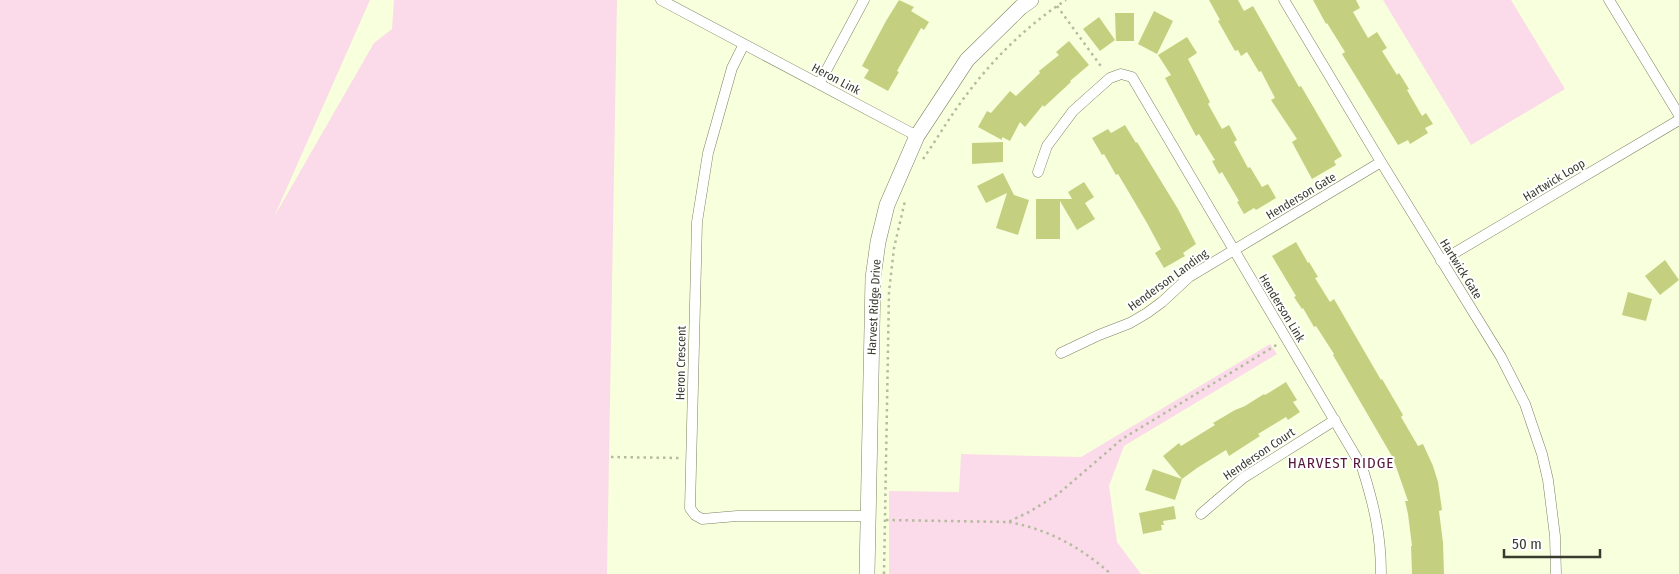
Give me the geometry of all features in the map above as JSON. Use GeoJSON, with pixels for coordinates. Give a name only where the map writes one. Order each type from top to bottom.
{"type":"FeatureCollection","features":[{"type":"Feature","properties":{"kind":"street","name":"Heron Link"},"geometry":{"type":"LineString","coordinates":[[661,0],[917,136]]}},
{"type":"Feature","properties":{"kind":"street"},"geometry":{"type":"LineString","coordinates":[[819,84],[864,0]]}},
{"type":"Feature","properties":{"kind":"street","name":"Harvest Ridge Drive"},"geometry":{"type":"LineString","coordinates":[[867,574],[873,278],[878,242],[887,205],[917,136],[967,60],[1031,0]]}},
{"type":"Feature","properties":{"kind":"street","name":"Hartwick Gate"},"geometry":{"type":"LineString","coordinates":[[1284,0],[1501,357],[1525,404],[1542,454],[1552,507],[1556,574]]}},
{"type":"Feature","properties":{"kind":"street"},"geometry":{"type":"LineString","coordinates":[[1609,0],[1679,115]]}},
{"type":"Feature","properties":{"kind":"street","name":"Heron Crescent"},"geometry":{"type":"LineString","coordinates":[[744,44],[732,68],[708,153],[697,222],[690,508],[694,515],[702,519],[737,516],[867,516]]}},
{"type":"Feature","properties":{"kind":"street","name":"Henderson Link"},"geometry":{"type":"LineString","coordinates":[[1110,78],[1121,74],[1132,77],[1362,468],[1376,512],[1381,550],[1381,574]]}},
{"type":"Feature","properties":{"kind":"street"},"geometry":{"type":"LineString","coordinates":[[1038,172],[1047,146],[1073,112],[1110,78]]}},
{"type":"Feature","properties":{"kind":"street","name":"Hartwick Loop"},"geometry":{"type":"LineString","coordinates":[[1441,261],[1679,120]]}},
{"type":"Feature","properties":{"kind":"street","name":"Henderson Gate"},"geometry":{"type":"LineString","coordinates":[[1233,250],[1381,162]]}},
{"type":"Feature","properties":{"kind":"street","name":"Henderson Landing"},"geometry":{"type":"LineString","coordinates":[[1061,353],[1098,335],[1130,323],[1147,313],[1189,277],[1233,250]]}},
{"type":"Feature","properties":{"kind":"street","name":"Henderson Court"},"geometry":{"type":"LineString","coordinates":[[1201,514],[1243,478],[1335,420]]}},
{"type":"Feature","properties":{"kind":"path"},"geometry":{"type":"LineString","coordinates":[[920,163],[943,132],[963,99],[988,68],[1025,29],[1066,0]]}},
{"type":"Feature","properties":{"kind":"path"},"geometry":{"type":"LineString","coordinates":[[1057,6],[1110,78]]}},
{"type":"Feature","properties":{"kind":"path"},"geometry":{"type":"LineString","coordinates":[[884,574],[888,292],[894,248],[906,196]]}},
{"type":"Feature","properties":{"kind":"path"},"geometry":{"type":"LineString","coordinates":[[1008,522],[1058,495],[1122,439],[1286,340]]}},
{"type":"Feature","properties":{"kind":"path"},"geometry":{"type":"LineString","coordinates":[[611,457],[692,458]]}},
{"type":"Feature","properties":{"kind":"path"},"geometry":{"type":"LineString","coordinates":[[885,520],[1008,522],[1035,529],[1070,543],[1092,557],[1111,574]]}},
{"type":"Feature","properties":{"kind":"shaded area"},"geometry":{"type":"Polygon","coordinates":[[[0,0],[370,0],[274,217],[374,43],[392,29],[394,0],[617,0],[607,574],[0,574],[0,0]]]}},
{"type":"Feature","properties":{"kind":"shaded area"},"geometry":{"type":"Polygon","coordinates":[[[1383,0],[1511,0],[1565,89],[1471,145],[1383,0]]]}},
{"type":"Feature","properties":{"kind":"shaded area"},"geometry":{"type":"Polygon","coordinates":[[[1270,344],[1277,354],[1124,446],[1109,486],[1117,542],[1141,574],[889,574],[889,491],[959,492],[961,454],[1081,457],[1270,344]]]}},
{"type":"Feature","properties":{"kind":"building"},"geometry":{"type":"Polygon","coordinates":[[[899,0],[914,7],[911,11],[929,22],[924,30],[921,28],[888,91],[864,78],[869,70],[862,66],[899,0]]]}},
{"type":"Feature","properties":{"kind":"building"},"geometry":{"type":"Polygon","coordinates":[[[1209,0],[1238,0],[1244,11],[1253,6],[1299,87],[1301,86],[1342,156],[1334,161],[1336,165],[1312,179],[1292,142],[1297,139],[1271,100],[1275,98],[1261,71],[1259,72],[1247,52],[1241,56],[1238,50],[1235,51],[1218,21],[1220,20],[1209,0]]]}},
{"type":"Feature","properties":{"kind":"building"},"geometry":{"type":"Polygon","coordinates":[[[1313,0],[1356,0],[1360,8],[1353,12],[1368,38],[1377,32],[1387,48],[1382,51],[1397,75],[1399,73],[1409,89],[1407,90],[1422,116],[1426,113],[1433,124],[1425,128],[1428,133],[1410,144],[1408,140],[1398,145],[1342,54],[1345,52],[1326,24],[1313,0]]]}},
{"type":"Feature","properties":{"kind":"building"},"geometry":{"type":"Polygon","coordinates":[[[1154,11],[1173,21],[1157,54],[1138,44],[1154,11]]]}},
{"type":"Feature","properties":{"kind":"building"},"geometry":{"type":"Polygon","coordinates":[[[1115,13],[1134,13],[1134,41],[1116,41],[1115,13]]]}},
{"type":"Feature","properties":{"kind":"building"},"geometry":{"type":"Polygon","coordinates":[[[1099,17],[1115,40],[1100,51],[1083,29],[1099,17]]]}},
{"type":"Feature","properties":{"kind":"building"},"geometry":{"type":"Polygon","coordinates":[[[1187,37],[1197,53],[1188,59],[1210,102],[1208,104],[1222,129],[1229,125],[1237,140],[1234,142],[1248,168],[1250,167],[1262,187],[1268,184],[1276,198],[1256,210],[1254,208],[1244,214],[1237,202],[1239,201],[1222,172],[1219,174],[1212,161],[1215,160],[1199,134],[1196,136],[1165,78],[1171,75],[1158,55],[1187,37]]]}},
{"type":"Feature","properties":{"kind":"building"},"geometry":{"type":"Polygon","coordinates":[[[1069,41],[1089,65],[1044,107],[1043,105],[1025,127],[1020,122],[1010,141],[1002,137],[1002,140],[978,127],[987,111],[991,113],[1010,91],[1016,96],[1040,73],[1039,71],[1059,55],[1056,52],[1069,41]]]}},
{"type":"Feature","properties":{"kind":"building"},"geometry":{"type":"Polygon","coordinates":[[[1125,125],[1178,209],[1196,244],[1183,253],[1185,256],[1164,268],[1155,253],[1161,249],[1147,223],[1118,174],[1116,175],[1092,138],[1108,129],[1111,133],[1125,125]]]}},
{"type":"Feature","properties":{"kind":"building"},"geometry":{"type":"Polygon","coordinates":[[[1003,142],[1003,162],[972,164],[972,143],[1003,142]]]}},
{"type":"Feature","properties":{"kind":"building"},"geometry":{"type":"Polygon","coordinates":[[[1003,173],[1014,195],[1029,200],[1018,235],[996,228],[1007,193],[986,203],[977,186],[1003,173]]]}},
{"type":"Feature","properties":{"kind":"building"},"geometry":{"type":"Polygon","coordinates":[[[1084,182],[1094,197],[1085,203],[1095,219],[1077,230],[1060,201],[1060,239],[1036,239],[1036,199],[1072,199],[1068,192],[1084,182]]]}},
{"type":"Feature","properties":{"kind":"building"},"geometry":{"type":"Polygon","coordinates":[[[1296,242],[1318,277],[1315,278],[1330,302],[1334,299],[1382,379],[1418,446],[1423,444],[1433,466],[1438,482],[1442,510],[1439,511],[1444,574],[1412,574],[1412,546],[1405,501],[1408,501],[1393,458],[1334,354],[1294,297],[1296,296],[1272,256],[1296,242]]]}},
{"type":"Feature","properties":{"kind":"building"},"geometry":{"type":"Polygon","coordinates":[[[1665,260],[1679,280],[1660,295],[1645,276],[1665,260]]]}},
{"type":"Feature","properties":{"kind":"building"},"geometry":{"type":"Polygon","coordinates":[[[1628,292],[1652,299],[1646,321],[1622,315],[1628,292]]]}},
{"type":"Feature","properties":{"kind":"building"},"geometry":{"type":"Polygon","coordinates":[[[1286,382],[1297,400],[1293,402],[1300,412],[1288,420],[1286,417],[1258,434],[1260,436],[1229,456],[1226,450],[1182,479],[1163,456],[1179,443],[1181,446],[1215,425],[1213,423],[1286,382]]]}},
{"type":"Feature","properties":{"kind":"building"},"geometry":{"type":"Polygon","coordinates":[[[1153,469],[1182,479],[1175,500],[1145,490],[1153,469]]]}},
{"type":"Feature","properties":{"kind":"building"},"geometry":{"type":"Polygon","coordinates":[[[1174,506],[1176,519],[1163,521],[1164,525],[1161,525],[1162,530],[1143,534],[1139,513],[1174,506]]]}},
{"type":"Feature","properties":{"kind":"district","name":"HARVEST RIDGE"},"geometry":{"type":"Point","coordinates":[1341,463]}}]}
